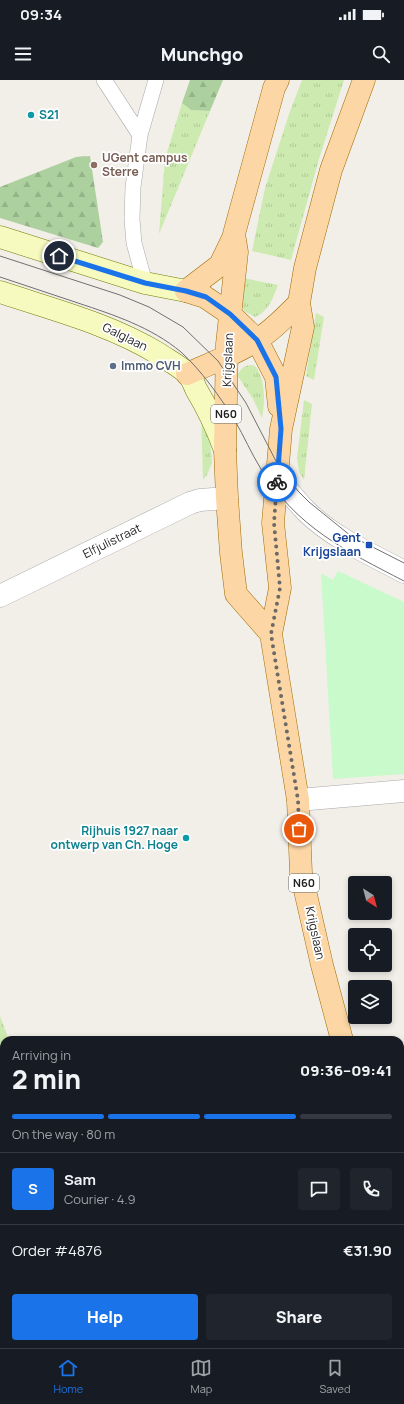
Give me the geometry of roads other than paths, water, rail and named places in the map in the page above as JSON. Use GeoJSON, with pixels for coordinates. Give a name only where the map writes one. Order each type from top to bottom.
{"type":"FeatureCollection","features":[{"type":"Feature","properties":{"kind":"main road","name":"Krijgslaan"},"geometry":{"type":"LineString","coordinates":[[271,634],[236,594],[231,554],[225,450],[227,356],[237,252],[234,234],[274,88],[278,80]]}},
{"type":"Feature","properties":{"kind":"main road","name":"Krijgslaan"},"geometry":{"type":"LineString","coordinates":[[341,1036],[322,965],[301,873],[298,800],[271,634],[280,588],[274,523],[281,429],[303,327],[299,303],[306,268],[331,170],[364,80]]}},
{"type":"Feature","properties":{"kind":"main road"},"geometry":{"type":"LineString","coordinates":[[186,291],[220,265],[234,234]]}},
{"type":"Feature","properties":{"kind":"main road"},"geometry":{"type":"LineString","coordinates":[[186,291],[206,297],[230,314],[257,340],[276,377],[281,429]]}},
{"type":"Feature","properties":{"kind":"main road"},"geometry":{"type":"LineString","coordinates":[[187,374],[227,356],[257,340],[279,323],[299,303]]}},
{"type":"Feature","properties":{"kind":"street"},"geometry":{"type":"LineString","coordinates":[[0,237],[145,283],[186,291]]}},
{"type":"Feature","properties":{"kind":"street","name":"Galglaan"},"geometry":{"type":"LineString","coordinates":[[0,292],[112,330],[153,351],[187,374],[217,427],[225,450]]}},
{"type":"Feature","properties":{"kind":"street"},"geometry":{"type":"LineString","coordinates":[[277,477],[308,513],[331,531],[353,545],[404,572]]}},
{"type":"Feature","properties":{"kind":"street","name":"Elfjulistraat"},"geometry":{"type":"LineString","coordinates":[[0,596],[190,503],[200,500],[227,498]]}},
{"type":"Feature","properties":{"kind":"street"},"geometry":{"type":"LineString","coordinates":[[298,800],[404,791]]}},
{"type":"Feature","properties":{"kind":"lane"},"geometry":{"type":"LineString","coordinates":[[104,80],[140,134]]}},
{"type":"Feature","properties":{"kind":"lane"},"geometry":{"type":"LineString","coordinates":[[145,283],[134,243],[132,219],[133,187],[140,134],[156,80]]}},
{"type":"Feature","properties":{"kind":"tram line"},"geometry":{"type":"LineString","coordinates":[[0,256],[120,295],[149,307],[183,327],[218,361],[246,403],[278,465],[298,491],[309,502],[351,536],[404,563]]}},
{"type":"Feature","properties":{"kind":"tram line"},"geometry":{"type":"LineString","coordinates":[[0,277],[118,317],[157,335],[181,352],[217,394],[235,421],[261,469],[290,507],[306,522],[342,548],[404,581]]}},
{"type":"Feature","properties":{"kind":"place","name":"S21"},"geometry":{"type":"Point","coordinates":[31,115]}},
{"type":"Feature","properties":{"kind":"place","name":"UGent campus Sterre"},"geometry":{"type":"Point","coordinates":[94,165]}},
{"type":"Feature","properties":{"kind":"place","name":"Immo CVH"},"geometry":{"type":"Point","coordinates":[113,366]}},
{"type":"Feature","properties":{"kind":"place","name":"Gent Krijgslaan"},"geometry":{"type":"Point","coordinates":[369,545]}},
{"type":"Feature","properties":{"kind":"place","name":"Rijhuis 1927 naar ontwerp van Ch. Hoge"},"geometry":{"type":"Point","coordinates":[186,838]}}]}
